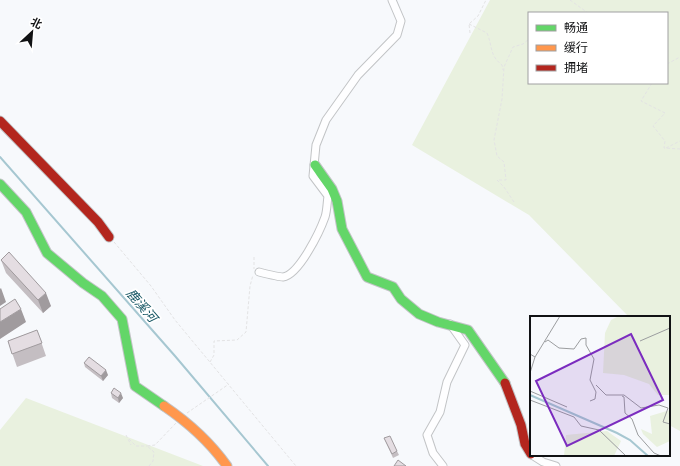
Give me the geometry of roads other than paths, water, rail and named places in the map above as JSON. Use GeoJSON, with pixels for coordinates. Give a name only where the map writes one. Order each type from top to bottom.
{"type":"FeatureCollection","features":[{"type":"Feature","properties":{"kind":"street"},"geometry":{"type":"LineString","coordinates":[[256,273],[283,277],[289,274],[300,264],[317,237],[326,215],[328,196],[313,176],[313,170],[316,165],[316,146],[326,120],[358,75],[397,35],[401,21],[392,0]]}},
{"type":"Feature","properties":{"kind":"street"},"geometry":{"type":"LineString","coordinates":[[0,121],[98,222],[109,237]]}},
{"type":"Feature","properties":{"kind":"street"},"geometry":{"type":"LineString","coordinates":[[316,165],[332,189],[337,201],[342,229],[367,277],[393,287],[401,299],[419,314],[438,322],[450,323],[468,330],[504,381],[521,425],[525,444],[530,452]]}},
{"type":"Feature","properties":{"kind":"street"},"geometry":{"type":"LineString","coordinates":[[0,184],[26,212],[47,253],[83,283],[102,296],[122,318],[135,386],[180,418],[206,439],[227,466]]}},
{"type":"Feature","properties":{"kind":"street"},"geometry":{"type":"LineString","coordinates":[[443,466],[433,453],[427,435],[440,412],[447,382],[465,345],[450,323]]}},
{"type":"Feature","properties":{"kind":"street"},"geometry":{"type":"LineString","coordinates":[[534,456],[543,462],[556,466]]}},
{"type":"Feature","properties":{"kind":"waterway","name":"鹿溪河"},"geometry":{"type":"LineString","coordinates":[[0,157],[175,356],[268,466]]}}]}
